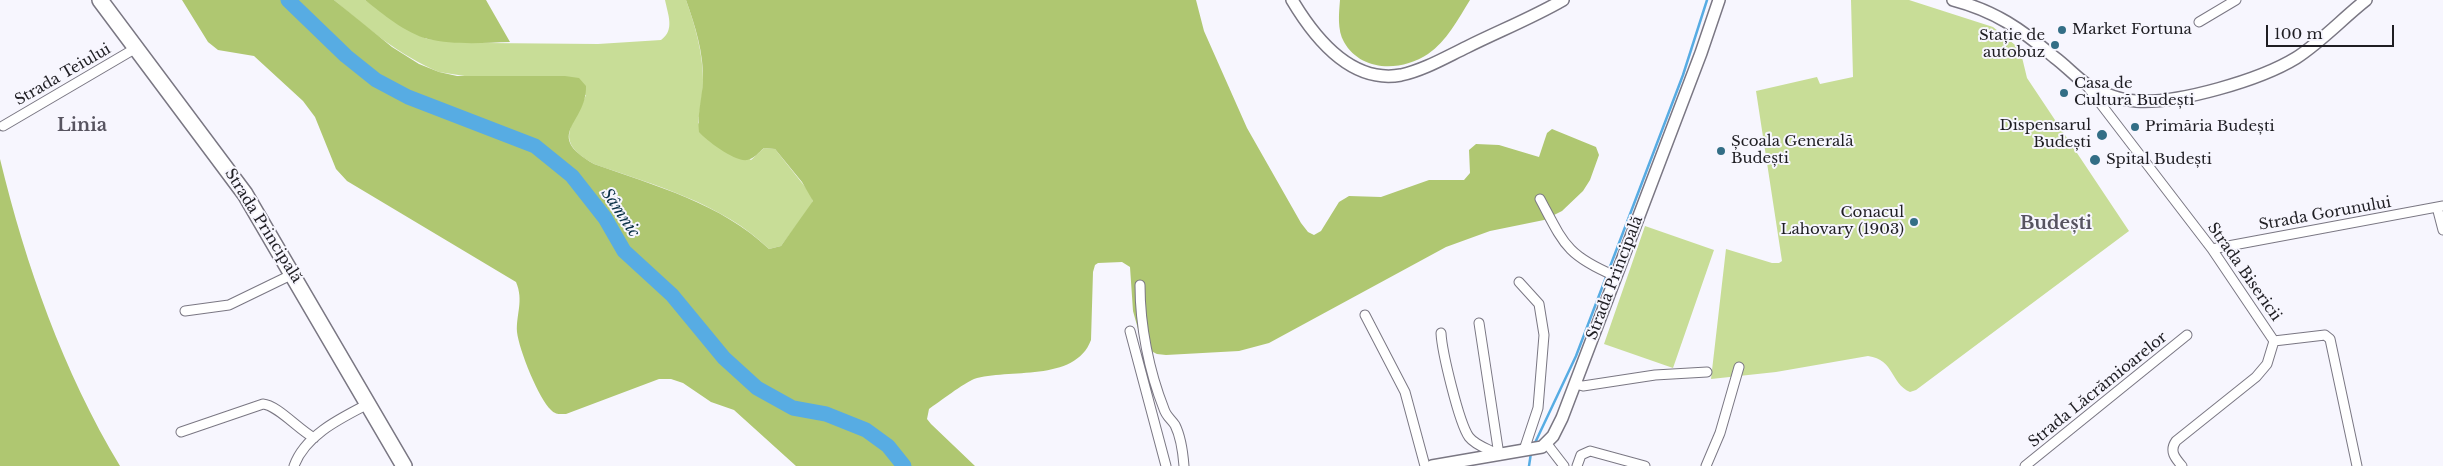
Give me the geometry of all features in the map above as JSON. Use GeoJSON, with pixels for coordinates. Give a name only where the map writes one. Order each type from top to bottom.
{"type":"FeatureCollection","features":[{"type":"Feature","properties":{"kind":"highway","name":"Strada Principală"},"geometry":{"type":"LineString","coordinates":[[100,0],[245,194],[404,466]]}},
{"type":"Feature","properties":{"kind":"main road"},"geometry":{"type":"LineString","coordinates":[[1292,0],[1309,28],[1340,57],[1368,73],[1391,76],[1424,67],[1563,0]]}},
{"type":"Feature","properties":{"kind":"main road","name":"Strada Principală"},"geometry":{"type":"LineString","coordinates":[[1545,445],[1579,385],[1614,276],[1701,53],[1719,0]]}},
{"type":"Feature","properties":{"kind":"main road"},"geometry":{"type":"LineString","coordinates":[[1953,0],[1984,9],[2005,19],[2030,37],[2084,82],[2116,98],[2148,102],[2176,98],[2250,79],[2272,71],[2299,56],[2366,0]]}},
{"type":"Feature","properties":{"kind":"main road"},"geometry":{"type":"LineString","coordinates":[[1432,466],[1545,445]]}},
{"type":"Feature","properties":{"kind":"street"},"geometry":{"type":"LineString","coordinates":[[2199,22],[2236,0]]}},
{"type":"Feature","properties":{"kind":"street","name":"Strada Teiului"},"geometry":{"type":"LineString","coordinates":[[3,126],[136,48]]}},
{"type":"Feature","properties":{"kind":"street","name":"Strada Bisericii"},"geometry":{"type":"LineString","coordinates":[[2084,82],[2212,249],[2274,342],[2263,370],[2173,445],[2173,452],[2182,466]]}},
{"type":"Feature","properties":{"kind":"street"},"geometry":{"type":"LineString","coordinates":[[1540,199],[1552,224],[1568,249],[1588,265],[1614,276]]}},
{"type":"Feature","properties":{"kind":"street"},"geometry":{"type":"LineString","coordinates":[[2440,207],[2443,230]]}},
{"type":"Feature","properties":{"kind":"street","name":"Strada Gorunului"},"geometry":{"type":"LineString","coordinates":[[2212,249],[2440,207]]}},
{"type":"Feature","properties":{"kind":"street"},"geometry":{"type":"LineString","coordinates":[[185,311],[229,305],[293,274]]}},
{"type":"Feature","properties":{"kind":"street"},"geometry":{"type":"LineString","coordinates":[[1519,282],[1539,304],[1544,335],[1538,408],[1525,450]]}},
{"type":"Feature","properties":{"kind":"street"},"geometry":{"type":"LineString","coordinates":[[1140,285],[1140,308],[1146,341],[1163,408],[1175,425],[1181,444],[1184,466]]}},
{"type":"Feature","properties":{"kind":"street"},"geometry":{"type":"LineString","coordinates":[[1365,315],[1405,392],[1425,466]]}},
{"type":"Feature","properties":{"kind":"street"},"geometry":{"type":"LineString","coordinates":[[1479,323],[1498,455]]}},
{"type":"Feature","properties":{"kind":"street"},"geometry":{"type":"LineString","coordinates":[[1130,331],[1166,466]]}},
{"type":"Feature","properties":{"kind":"street"},"geometry":{"type":"LineString","coordinates":[[1441,333],[1442,349],[1465,428],[1475,442],[1498,455]]}},
{"type":"Feature","properties":{"kind":"street","name":"Strada Lăcrămioarelor"},"geometry":{"type":"LineString","coordinates":[[2025,466],[2187,335]]}},
{"type":"Feature","properties":{"kind":"street"},"geometry":{"type":"LineString","coordinates":[[2274,342],[2325,335],[2330,339],[2357,466]]}},
{"type":"Feature","properties":{"kind":"street"},"geometry":{"type":"LineString","coordinates":[[1706,466],[1720,433],[1739,367]]}},
{"type":"Feature","properties":{"kind":"street"},"geometry":{"type":"LineString","coordinates":[[1579,385],[1655,375],[1707,372]]}},
{"type":"Feature","properties":{"kind":"street"},"geometry":{"type":"LineString","coordinates":[[181,432],[263,404],[270,404],[277,408],[294,425],[314,438]]}},
{"type":"Feature","properties":{"kind":"street"},"geometry":{"type":"LineString","coordinates":[[294,466],[302,450],[314,438],[330,426],[368,404]]}},
{"type":"Feature","properties":{"kind":"street"},"geometry":{"type":"LineString","coordinates":[[1545,445],[1564,466]]}},
{"type":"Feature","properties":{"kind":"street"},"geometry":{"type":"LineString","coordinates":[[1577,466],[1581,455],[1590,451],[1645,466]]}},
{"type":"Feature","properties":{"kind":"green space"},"geometry":{"type":"Polygon","coordinates":[[[182,0],[334,0],[392,47],[419,64],[439,72],[457,76],[565,76],[579,78],[586,86],[584,99],[569,136],[571,144],[579,154],[594,164],[664,188],[709,208],[730,219],[769,249],[781,246],[813,201],[802,182],[775,149],[764,148],[752,158],[742,160],[722,150],[699,132],[703,81],[702,60],[696,29],[686,0],[1196,0],[1204,31],[1247,128],[1301,223],[1308,232],[1314,235],[1321,231],[1339,202],[1349,196],[1381,197],[1429,180],[1464,180],[1470,173],[1469,150],[1476,144],[1499,145],[1539,157],[1547,133],[1552,129],[1596,147],[1599,155],[1590,180],[1583,191],[1562,211],[1544,220],[1490,231],[1446,247],[1269,343],[1239,351],[1166,355],[1157,354],[1143,347],[1133,311],[1130,267],[1122,262],[1098,263],[1095,265],[1093,272],[1091,340],[1083,354],[1071,363],[1056,368],[974,379],[929,409],[927,419],[931,424],[975,466],[796,466],[734,410],[711,402],[683,383],[671,379],[659,379],[566,414],[553,412],[541,396],[525,362],[517,332],[519,295],[516,282],[347,181],[336,169],[315,117],[303,101],[254,56],[218,50],[208,42],[182,0]]]}},
{"type":"Feature","properties":{"kind":"green space"},"geometry":{"type":"Polygon","coordinates":[[[334,0],[365,0],[409,30],[427,39],[485,43],[598,44],[661,40],[668,32],[669,27],[665,0],[686,0],[698,39],[703,70],[698,123],[751,160],[764,148],[775,149],[810,193],[813,201],[811,206],[781,246],[769,249],[730,219],[709,207],[663,188],[594,164],[582,156],[574,148],[569,134],[586,95],[439,72],[410,58],[371,31],[334,0]]]}},
{"type":"Feature","properties":{"kind":"green space"},"geometry":{"type":"Polygon","coordinates":[[[365,0],[486,0],[510,42],[458,43],[428,39],[403,28],[365,0]]]}},
{"type":"Feature","properties":{"kind":"green space"},"geometry":{"type":"Polygon","coordinates":[[[1340,0],[1470,0],[1452,29],[1435,49],[1417,60],[1406,64],[1382,66],[1360,59],[1351,52],[1344,42],[1340,32],[1340,0]]]}},
{"type":"Feature","properties":{"kind":"green space"},"geometry":{"type":"Polygon","coordinates":[[[1851,0],[1909,0],[1993,27],[2020,49],[2027,78],[2129,231],[1916,390],[1910,392],[1904,388],[1883,362],[1868,356],[1776,372],[1711,379],[1726,249],[1772,263],[1782,261],[1756,91],[1817,77],[1820,84],[1853,77],[1851,0]]]}},
{"type":"Feature","properties":{"kind":"green space"},"geometry":{"type":"Polygon","coordinates":[[[0,159],[22,239],[48,317],[81,393],[120,466],[0,466],[0,159]]]}},
{"type":"Feature","properties":{"kind":"green space"},"geometry":{"type":"Polygon","coordinates":[[[1645,226],[1714,250],[1673,368],[1604,344],[1645,226]]]}},
{"type":"Feature","properties":{"kind":"waterway","name":"Sâmnic"},"geometry":{"type":"LineString","coordinates":[[288,0],[346,56],[376,80],[408,97],[535,146],[572,176],[605,218],[624,251],[672,295],[724,358],[757,388],[793,408],[826,414],[866,430],[888,446],[904,466]]}},
{"type":"Feature","properties":{"kind":"waterway"},"geometry":{"type":"LineString","coordinates":[[1534,445],[1576,356],[1683,75],[1707,0]]}},
{"type":"Feature","properties":{"kind":"waterway"},"geometry":{"type":"LineString","coordinates":[[1529,466],[1531,453]]}},
{"type":"Feature","properties":{"kind":"place","name":"Market Fortuna"},"geometry":{"type":"Point","coordinates":[2062,30]}},
{"type":"Feature","properties":{"kind":"place","name":"Stație de autobuz"},"geometry":{"type":"Point","coordinates":[2055,45]}},
{"type":"Feature","properties":{"kind":"place","name":"Casa de Cultură Budești"},"geometry":{"type":"Point","coordinates":[2064,93]}},
{"type":"Feature","properties":{"kind":"place","name":"Primăria Budești"},"geometry":{"type":"Point","coordinates":[2135,127]}},
{"type":"Feature","properties":{"kind":"place","name":"Dispensarul Budești"},"geometry":{"type":"Point","coordinates":[2102,135]}},
{"type":"Feature","properties":{"kind":"place","name":"Școala Generală Budești"},"geometry":{"type":"Point","coordinates":[1721,151]}},
{"type":"Feature","properties":{"kind":"place","name":"Spital Budești"},"geometry":{"type":"Point","coordinates":[2095,160]}},
{"type":"Feature","properties":{"kind":"place","name":"Conacul Lahovary (1903)"},"geometry":{"type":"Point","coordinates":[1914,222]}},
{"type":"Feature","properties":{"kind":"district","name":"Linia"},"geometry":{"type":"Point","coordinates":[82,126]}},
{"type":"Feature","properties":{"kind":"district","name":"Budești"},"geometry":{"type":"Point","coordinates":[2056,224]}}]}
